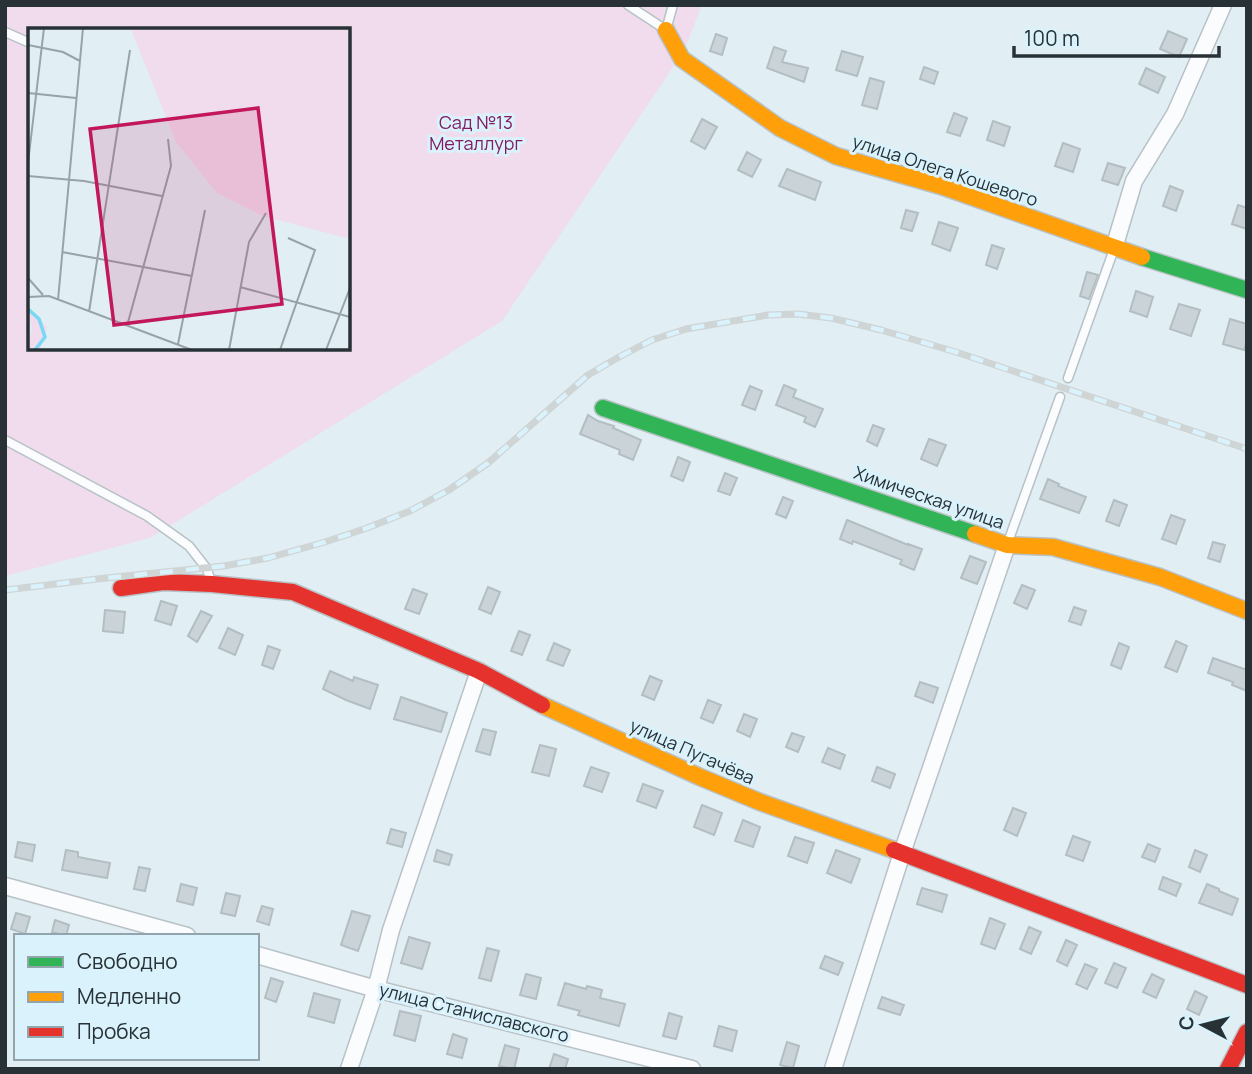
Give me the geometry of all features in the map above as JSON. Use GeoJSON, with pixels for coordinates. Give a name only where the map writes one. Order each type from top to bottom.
{"type":"FeatureCollection","features":[{"type":"Feature","properties":{"kind":"street"},"geometry":{"type":"LineString","coordinates":[[1114,248],[1134,181],[1175,114],[1223,5]]}},
{"type":"Feature","properties":{"kind":"street","name":"улица Олега Кошевого"},"geometry":{"type":"LineString","coordinates":[[666,30],[682,59],[780,128],[836,156],[941,186],[1114,248],[1247,290]]}},
{"type":"Feature","properties":{"kind":"street","name":"Химическая улица"},"geometry":{"type":"LineString","coordinates":[[603,408],[1007,545],[1053,547],[1160,577],[1247,611]]}},
{"type":"Feature","properties":{"kind":"street"},"geometry":{"type":"LineString","coordinates":[[833,1069],[902,853],[1007,545]]}},
{"type":"Feature","properties":{"kind":"street","name":"улица Пугачёва"},"geometry":{"type":"LineString","coordinates":[[121,588],[163,582],[293,592],[479,671],[528,698],[760,802],[902,853],[1247,985]]}},
{"type":"Feature","properties":{"kind":"street"},"geometry":{"type":"LineString","coordinates":[[349,1069],[376,989],[391,930],[479,671]]}},
{"type":"Feature","properties":{"kind":"street"},"geometry":{"type":"LineString","coordinates":[[5,886],[180,934]]}},
{"type":"Feature","properties":{"kind":"street","name":"улица Станиславского"},"geometry":{"type":"LineString","coordinates":[[259,957],[692,1069]]}},
{"type":"Feature","properties":{"kind":"street"},"geometry":{"type":"LineString","coordinates":[[1228,1069],[1247,1032]]}},
{"type":"Feature","properties":{"kind":"lane"},"geometry":{"type":"LineString","coordinates":[[628,5],[666,30],[673,5]]}},
{"type":"Feature","properties":{"kind":"lane"},"geometry":{"type":"LineString","coordinates":[[5,32],[28,42]]}},
{"type":"Feature","properties":{"kind":"lane"},"geometry":{"type":"LineString","coordinates":[[1068,378],[1114,248]]}},
{"type":"Feature","properties":{"kind":"lane"},"geometry":{"type":"LineString","coordinates":[[1007,545],[1060,397]]}},
{"type":"Feature","properties":{"kind":"lane"},"geometry":{"type":"LineString","coordinates":[[5,440],[147,516],[189,547],[207,569],[212,584]]}},
{"type":"Feature","properties":{"kind":"green space","name":"Сад №13 Металлург"},"geometry":{"type":"Polygon","coordinates":[[[5,5],[702,5],[684,51],[502,321],[150,538],[5,576],[5,5]]]}},
{"type":"Feature","properties":{"kind":"building"},"geometry":{"type":"Polygon","coordinates":[[[1168,31],[1187,39],[1179,57],[1160,49],[1168,31]]]}},
{"type":"Feature","properties":{"kind":"building"},"geometry":{"type":"Polygon","coordinates":[[[716,34],[727,38],[722,55],[710,51],[716,34]]]}},
{"type":"Feature","properties":{"kind":"building"},"geometry":{"type":"Polygon","coordinates":[[[774,47],[786,51],[782,62],[808,68],[804,82],[767,68],[774,47]]]}},
{"type":"Feature","properties":{"kind":"building"},"geometry":{"type":"Polygon","coordinates":[[[842,51],[863,57],[857,76],[836,70],[842,51]]]}},
{"type":"Feature","properties":{"kind":"building"},"geometry":{"type":"Polygon","coordinates":[[[924,67],[938,72],[934,84],[920,79],[924,67]]]}},
{"type":"Feature","properties":{"kind":"building"},"geometry":{"type":"Polygon","coordinates":[[[1146,68],[1165,77],[1158,93],[1139,84],[1146,68]]]}},
{"type":"Feature","properties":{"kind":"building"},"geometry":{"type":"Polygon","coordinates":[[[870,78],[884,82],[877,109],[862,105],[870,78]]]}},
{"type":"Feature","properties":{"kind":"building"},"geometry":{"type":"Polygon","coordinates":[[[954,113],[967,118],[960,136],[947,132],[954,113]]]}},
{"type":"Feature","properties":{"kind":"building"},"geometry":{"type":"Polygon","coordinates":[[[702,119],[717,127],[705,149],[691,141],[702,119]]]}},
{"type":"Feature","properties":{"kind":"building"},"geometry":{"type":"Polygon","coordinates":[[[993,121],[1010,127],[1004,146],[987,140],[993,121]]]}},
{"type":"Feature","properties":{"kind":"building"},"geometry":{"type":"Polygon","coordinates":[[[1063,143],[1080,149],[1073,172],[1055,166],[1063,143]]]}},
{"type":"Feature","properties":{"kind":"building"},"geometry":{"type":"Polygon","coordinates":[[[747,152],[761,160],[752,177],[738,170],[747,152]]]}},
{"type":"Feature","properties":{"kind":"building"},"geometry":{"type":"Polygon","coordinates":[[[1108,163],[1125,168],[1118,185],[1102,180],[1108,163]]]}},
{"type":"Feature","properties":{"kind":"building"},"geometry":{"type":"Polygon","coordinates":[[[787,169],[821,182],[815,200],[779,186],[787,169]]]}},
{"type":"Feature","properties":{"kind":"building"},"geometry":{"type":"Polygon","coordinates":[[[1170,186],[1183,191],[1176,211],[1163,206],[1170,186]]]}},
{"type":"Feature","properties":{"kind":"building"},"geometry":{"type":"Polygon","coordinates":[[[1238,205],[1247,208],[1247,229],[1232,224],[1238,205]]]}},
{"type":"Feature","properties":{"kind":"building"},"geometry":{"type":"Polygon","coordinates":[[[906,210],[918,213],[912,231],[901,228],[906,210]]]}},
{"type":"Feature","properties":{"kind":"building"},"geometry":{"type":"Polygon","coordinates":[[[939,222],[958,228],[950,251],[932,244],[939,222]]]}},
{"type":"Feature","properties":{"kind":"building"},"geometry":{"type":"Polygon","coordinates":[[[992,245],[1004,249],[997,269],[986,265],[992,245]]]}},
{"type":"Feature","properties":{"kind":"building"},"geometry":{"type":"Polygon","coordinates":[[[1087,272],[1098,275],[1089,299],[1080,296],[1087,272]]]}},
{"type":"Feature","properties":{"kind":"building"},"geometry":{"type":"Polygon","coordinates":[[[1136,291],[1153,297],[1147,317],[1130,311],[1136,291]]]}},
{"type":"Feature","properties":{"kind":"building"},"geometry":{"type":"Polygon","coordinates":[[[1179,304],[1200,310],[1191,336],[1170,329],[1179,304]]]}},
{"type":"Feature","properties":{"kind":"building"},"geometry":{"type":"Polygon","coordinates":[[[1230,319],[1247,324],[1244,350],[1223,344],[1230,319]]]}},
{"type":"Feature","properties":{"kind":"building"},"geometry":{"type":"Polygon","coordinates":[[[784,385],[796,390],[793,397],[823,409],[815,427],[804,422],[806,417],[776,405],[784,385]]]}},
{"type":"Feature","properties":{"kind":"building"},"geometry":{"type":"Polygon","coordinates":[[[750,386],[762,391],[755,410],[742,405],[750,386]]]}},
{"type":"Feature","properties":{"kind":"building"},"geometry":{"type":"Polygon","coordinates":[[[588,415],[641,440],[633,460],[619,454],[620,450],[580,434],[588,415]]]}},
{"type":"Feature","properties":{"kind":"building"},"geometry":{"type":"Polygon","coordinates":[[[873,425],[884,429],[877,446],[867,441],[873,425]]]}},
{"type":"Feature","properties":{"kind":"building"},"geometry":{"type":"Polygon","coordinates":[[[929,439],[946,445],[937,466],[921,459],[929,439]]]}},
{"type":"Feature","properties":{"kind":"building"},"geometry":{"type":"Polygon","coordinates":[[[678,457],[690,462],[683,481],[671,476],[678,457]]]}},
{"type":"Feature","properties":{"kind":"building"},"geometry":{"type":"Polygon","coordinates":[[[725,473],[737,478],[730,495],[718,491],[725,473]]]}},
{"type":"Feature","properties":{"kind":"building"},"geometry":{"type":"Polygon","coordinates":[[[1048,479],[1086,497],[1079,513],[1040,499],[1048,479]]]}},
{"type":"Feature","properties":{"kind":"building"},"geometry":{"type":"Polygon","coordinates":[[[783,497],[793,501],[786,518],[776,514],[783,497]]]}},
{"type":"Feature","properties":{"kind":"building"},"geometry":{"type":"Polygon","coordinates":[[[1114,500],[1127,505],[1119,526],[1106,521],[1114,500]]]}},
{"type":"Feature","properties":{"kind":"building"},"geometry":{"type":"Polygon","coordinates":[[[1171,515],[1185,520],[1176,544],[1162,539],[1171,515]]]}},
{"type":"Feature","properties":{"kind":"building"},"geometry":{"type":"Polygon","coordinates":[[[847,520],[922,549],[914,570],[900,564],[902,560],[853,541],[852,544],[840,539],[847,520]]]}},
{"type":"Feature","properties":{"kind":"building"},"geometry":{"type":"Polygon","coordinates":[[[1213,542],[1225,545],[1220,562],[1208,558],[1213,542]]]}},
{"type":"Feature","properties":{"kind":"building"},"geometry":{"type":"Polygon","coordinates":[[[970,556],[986,562],[977,584],[961,578],[970,556]]]}},
{"type":"Feature","properties":{"kind":"building"},"geometry":{"type":"Polygon","coordinates":[[[1022,585],[1035,590],[1027,609],[1014,603],[1022,585]]]}},
{"type":"Feature","properties":{"kind":"building"},"geometry":{"type":"Polygon","coordinates":[[[488,587],[500,592],[491,614],[479,609],[488,587]]]}},
{"type":"Feature","properties":{"kind":"building"},"geometry":{"type":"Polygon","coordinates":[[[413,589],[427,594],[419,614],[405,609],[413,589]]]}},
{"type":"Feature","properties":{"kind":"building"},"geometry":{"type":"Polygon","coordinates":[[[161,601],[177,606],[171,625],[155,620],[161,601]]]}},
{"type":"Feature","properties":{"kind":"building"},"geometry":{"type":"Polygon","coordinates":[[[1074,607],[1086,611],[1081,625],[1069,621],[1074,607]]]}},
{"type":"Feature","properties":{"kind":"building"},"geometry":{"type":"Polygon","coordinates":[[[105,610],[125,612],[123,633],[103,631],[105,610]]]}},
{"type":"Feature","properties":{"kind":"building"},"geometry":{"type":"Polygon","coordinates":[[[201,611],[212,616],[197,642],[188,636],[201,611]]]}},
{"type":"Feature","properties":{"kind":"building"},"geometry":{"type":"Polygon","coordinates":[[[228,628],[243,635],[235,655],[219,648],[228,628]]]}},
{"type":"Feature","properties":{"kind":"building"},"geometry":{"type":"Polygon","coordinates":[[[519,631],[530,635],[522,655],[511,651],[519,631]]]}},
{"type":"Feature","properties":{"kind":"building"},"geometry":{"type":"Polygon","coordinates":[[[1176,641],[1187,646],[1177,672],[1165,667],[1176,641]]]}},
{"type":"Feature","properties":{"kind":"building"},"geometry":{"type":"Polygon","coordinates":[[[554,643],[570,650],[563,666],[547,660],[554,643]]]}},
{"type":"Feature","properties":{"kind":"building"},"geometry":{"type":"Polygon","coordinates":[[[1119,643],[1129,647],[1121,669],[1111,665],[1119,643]]]}},
{"type":"Feature","properties":{"kind":"building"},"geometry":{"type":"Polygon","coordinates":[[[268,646],[280,650],[273,669],[262,665],[268,646]]]}},
{"type":"Feature","properties":{"kind":"building"},"geometry":{"type":"Polygon","coordinates":[[[1213,658],[1247,670],[1247,691],[1232,685],[1233,682],[1208,673],[1213,658]]]}},
{"type":"Feature","properties":{"kind":"building"},"geometry":{"type":"Polygon","coordinates":[[[330,671],[353,681],[354,677],[378,685],[370,709],[323,689],[330,671]]]}},
{"type":"Feature","properties":{"kind":"building"},"geometry":{"type":"Polygon","coordinates":[[[650,676],[662,681],[654,700],[642,695],[650,676]]]}},
{"type":"Feature","properties":{"kind":"building"},"geometry":{"type":"Polygon","coordinates":[[[920,682],[938,688],[933,703],[915,696],[920,682]]]}},
{"type":"Feature","properties":{"kind":"building"},"geometry":{"type":"Polygon","coordinates":[[[401,697],[447,713],[441,732],[394,719],[401,697]]]}},
{"type":"Feature","properties":{"kind":"building"},"geometry":{"type":"Polygon","coordinates":[[[708,700],[721,705],[713,723],[701,718],[708,700]]]}},
{"type":"Feature","properties":{"kind":"building"},"geometry":{"type":"Polygon","coordinates":[[[744,714],[757,719],[750,737],[737,731],[744,714]]]}},
{"type":"Feature","properties":{"kind":"building"},"geometry":{"type":"Polygon","coordinates":[[[483,729],[496,732],[490,755],[476,751],[483,729]]]}},
{"type":"Feature","properties":{"kind":"building"},"geometry":{"type":"Polygon","coordinates":[[[792,733],[804,737],[798,752],[786,747],[792,733]]]}},
{"type":"Feature","properties":{"kind":"building"},"geometry":{"type":"Polygon","coordinates":[[[540,745],[556,749],[549,776],[532,772],[540,745]]]}},
{"type":"Feature","properties":{"kind":"building"},"geometry":{"type":"Polygon","coordinates":[[[828,748],[845,755],[840,769],[822,762],[828,748]]]}},
{"type":"Feature","properties":{"kind":"building"},"geometry":{"type":"Polygon","coordinates":[[[591,767],[609,773],[602,792],[584,786],[591,767]]]}},
{"type":"Feature","properties":{"kind":"building"},"geometry":{"type":"Polygon","coordinates":[[[877,767],[895,774],[890,788],[872,781],[877,767]]]}},
{"type":"Feature","properties":{"kind":"building"},"geometry":{"type":"Polygon","coordinates":[[[643,784],[663,791],[656,808],[637,801],[643,784]]]}},
{"type":"Feature","properties":{"kind":"building"},"geometry":{"type":"Polygon","coordinates":[[[702,805],[722,813],[714,835],[694,827],[702,805]]]}},
{"type":"Feature","properties":{"kind":"building"},"geometry":{"type":"Polygon","coordinates":[[[1013,808],[1026,813],[1017,836],[1004,830],[1013,808]]]}},
{"type":"Feature","properties":{"kind":"building"},"geometry":{"type":"Polygon","coordinates":[[[743,820],[760,827],[753,847],[735,841],[743,820]]]}},
{"type":"Feature","properties":{"kind":"building"},"geometry":{"type":"Polygon","coordinates":[[[391,829],[406,833],[402,847],[387,843],[391,829]]]}},
{"type":"Feature","properties":{"kind":"building"},"geometry":{"type":"Polygon","coordinates":[[[1073,836],[1090,842],[1083,861],[1066,855],[1073,836]]]}},
{"type":"Feature","properties":{"kind":"building"},"geometry":{"type":"Polygon","coordinates":[[[795,837],[814,843],[807,863],[788,856],[795,837]]]}},
{"type":"Feature","properties":{"kind":"building"},"geometry":{"type":"Polygon","coordinates":[[[18,842],[35,845],[32,861],[15,857],[18,842]]]}},
{"type":"Feature","properties":{"kind":"building"},"geometry":{"type":"Polygon","coordinates":[[[1148,844],[1160,849],[1155,862],[1142,857],[1148,844]]]}},
{"type":"Feature","properties":{"kind":"building"},"geometry":{"type":"Polygon","coordinates":[[[66,850],[78,852],[78,857],[110,863],[107,878],[62,870],[66,850]]]}},
{"type":"Feature","properties":{"kind":"building"},"geometry":{"type":"Polygon","coordinates":[[[437,850],[452,855],[449,865],[434,861],[437,850]]]}},
{"type":"Feature","properties":{"kind":"building"},"geometry":{"type":"Polygon","coordinates":[[[836,850],[860,859],[851,883],[827,873],[836,850]]]}},
{"type":"Feature","properties":{"kind":"building"},"geometry":{"type":"Polygon","coordinates":[[[1195,850],[1207,855],[1200,872],[1189,867],[1195,850]]]}},
{"type":"Feature","properties":{"kind":"building"},"geometry":{"type":"Polygon","coordinates":[[[139,867],[150,869],[145,891],[134,889],[139,867]]]}},
{"type":"Feature","properties":{"kind":"building"},"geometry":{"type":"Polygon","coordinates":[[[1163,877],[1181,884],[1176,896],[1159,889],[1163,877]]]}},
{"type":"Feature","properties":{"kind":"building"},"geometry":{"type":"Polygon","coordinates":[[[181,884],[197,888],[193,905],[177,901],[181,884]]]}},
{"type":"Feature","properties":{"kind":"building"},"geometry":{"type":"Polygon","coordinates":[[[1207,884],[1238,899],[1232,915],[1199,903],[1207,884]]]}},
{"type":"Feature","properties":{"kind":"building"},"geometry":{"type":"Polygon","coordinates":[[[922,888],[947,895],[942,912],[917,904],[922,888]]]}},
{"type":"Feature","properties":{"kind":"building"},"geometry":{"type":"Polygon","coordinates":[[[226,893],[240,896],[235,916],[221,913],[226,893]]]}},
{"type":"Feature","properties":{"kind":"building"},"geometry":{"type":"Polygon","coordinates":[[[262,906],[273,909],[269,925],[257,921],[262,906]]]}},
{"type":"Feature","properties":{"kind":"building"},"geometry":{"type":"Polygon","coordinates":[[[352,911],[370,916],[358,951],[341,945],[352,911]]]}},
{"type":"Feature","properties":{"kind":"building"},"geometry":{"type":"Polygon","coordinates":[[[16,913],[30,917],[25,934],[11,929],[16,913]]]}},
{"type":"Feature","properties":{"kind":"building"},"geometry":{"type":"Polygon","coordinates":[[[990,918],[1005,924],[995,949],[981,944],[990,918]]]}},
{"type":"Feature","properties":{"kind":"building"},"geometry":{"type":"Polygon","coordinates":[[[55,920],[69,925],[67,934],[52,932],[55,920]]]}},
{"type":"Feature","properties":{"kind":"building"},"geometry":{"type":"Polygon","coordinates":[[[1029,927],[1041,932],[1031,954],[1020,949],[1029,927]]]}},
{"type":"Feature","properties":{"kind":"building"},"geometry":{"type":"Polygon","coordinates":[[[409,937],[430,943],[422,969],[401,963],[409,937]]]}},
{"type":"Feature","properties":{"kind":"building"},"geometry":{"type":"Polygon","coordinates":[[[1066,940],[1077,945],[1067,966],[1057,961],[1066,940]]]}},
{"type":"Feature","properties":{"kind":"building"},"geometry":{"type":"Polygon","coordinates":[[[487,948],[499,951],[491,981],[479,978],[487,948]]]}},
{"type":"Feature","properties":{"kind":"building"},"geometry":{"type":"Polygon","coordinates":[[[825,956],[843,963],[838,975],[820,968],[825,956]]]}},
{"type":"Feature","properties":{"kind":"building"},"geometry":{"type":"Polygon","coordinates":[[[1114,963],[1126,968],[1117,988],[1105,983],[1114,963]]]}},
{"type":"Feature","properties":{"kind":"building"},"geometry":{"type":"Polygon","coordinates":[[[1085,964],[1097,969],[1087,989],[1076,984],[1085,964]]]}},
{"type":"Feature","properties":{"kind":"building"},"geometry":{"type":"Polygon","coordinates":[[[526,974],[541,978],[536,999],[520,995],[526,974]]]}},
{"type":"Feature","properties":{"kind":"building"},"geometry":{"type":"Polygon","coordinates":[[[1152,974],[1164,980],[1156,998],[1143,992],[1152,974]]]}},
{"type":"Feature","properties":{"kind":"building"},"geometry":{"type":"Polygon","coordinates":[[[271,978],[283,982],[276,1002],[265,998],[271,978]]]}},
{"type":"Feature","properties":{"kind":"building"},"geometry":{"type":"Polygon","coordinates":[[[565,983],[602,990],[600,998],[625,1004],[619,1026],[578,1015],[580,1011],[558,1005],[565,983]]]}},
{"type":"Feature","properties":{"kind":"building"},"geometry":{"type":"Polygon","coordinates":[[[1195,991],[1207,997],[1199,1015],[1187,1009],[1195,991]]]}},
{"type":"Feature","properties":{"kind":"building"},"geometry":{"type":"Polygon","coordinates":[[[314,993],[340,1000],[334,1023],[308,1016],[314,993]]]}},
{"type":"Feature","properties":{"kind":"building"},"geometry":{"type":"Polygon","coordinates":[[[882,997],[904,1005],[900,1015],[878,1008],[882,997]]]}},
{"type":"Feature","properties":{"kind":"building"},"geometry":{"type":"Polygon","coordinates":[[[400,1011],[421,1016],[415,1041],[394,1035],[400,1011]]]}},
{"type":"Feature","properties":{"kind":"building"},"geometry":{"type":"Polygon","coordinates":[[[669,1013],[682,1017],[676,1039],[663,1036],[669,1013]]]}},
{"type":"Feature","properties":{"kind":"building"},"geometry":{"type":"Polygon","coordinates":[[[719,1026],[737,1031],[732,1051],[714,1046],[719,1026]]]}},
{"type":"Feature","properties":{"kind":"building"},"geometry":{"type":"Polygon","coordinates":[[[453,1034],[467,1039],[462,1058],[447,1054],[453,1034]]]}},
{"type":"Feature","properties":{"kind":"building"},"geometry":{"type":"Polygon","coordinates":[[[787,1042],[799,1046],[793,1068],[780,1065],[787,1042]]]}},
{"type":"Feature","properties":{"kind":"building"},"geometry":{"type":"Polygon","coordinates":[[[505,1045],[519,1049],[514,1069],[499,1066],[505,1045]]]}},
{"type":"Feature","properties":{"kind":"building"},"geometry":{"type":"Polygon","coordinates":[[[554,1054],[568,1059],[565,1069],[549,1069],[554,1054]]]}},
{"type":"Feature","properties":{"kind":"railway"},"geometry":{"type":"LineString","coordinates":[[5,590],[224,566],[268,558],[367,528],[410,511],[449,490],[488,463],[588,375],[619,357],[652,340],[686,329],[768,315],[798,314],[831,318],[881,330],[956,352],[1247,449]]}},
{"type":"Feature","properties":{"kind":"traffic: fast"},"geometry":{"type":"LineString","coordinates":[[1142,257],[1247,290]]}},
{"type":"Feature","properties":{"kind":"traffic: fast"},"geometry":{"type":"LineString","coordinates":[[603,408],[975,534]]}},
{"type":"Feature","properties":{"kind":"traffic: slow"},"geometry":{"type":"LineString","coordinates":[[666,30],[682,59],[780,128],[836,156],[941,186],[1142,257]]}},
{"type":"Feature","properties":{"kind":"traffic: slow"},"geometry":{"type":"LineString","coordinates":[[975,534],[1007,545],[1053,547],[1160,577],[1247,611]]}},
{"type":"Feature","properties":{"kind":"traffic: slow"},"geometry":{"type":"LineString","coordinates":[[542,705],[760,802],[894,850]]}},
{"type":"Feature","properties":{"kind":"traffic: jam"},"geometry":{"type":"LineString","coordinates":[[121,588],[163,582],[293,592],[479,671],[542,705]]}},
{"type":"Feature","properties":{"kind":"traffic: jam"},"geometry":{"type":"LineString","coordinates":[[894,850],[1247,985]]}},
{"type":"Feature","properties":{"kind":"traffic: jam"},"geometry":{"type":"LineString","coordinates":[[1228,1069],[1247,1032]]}}]}
